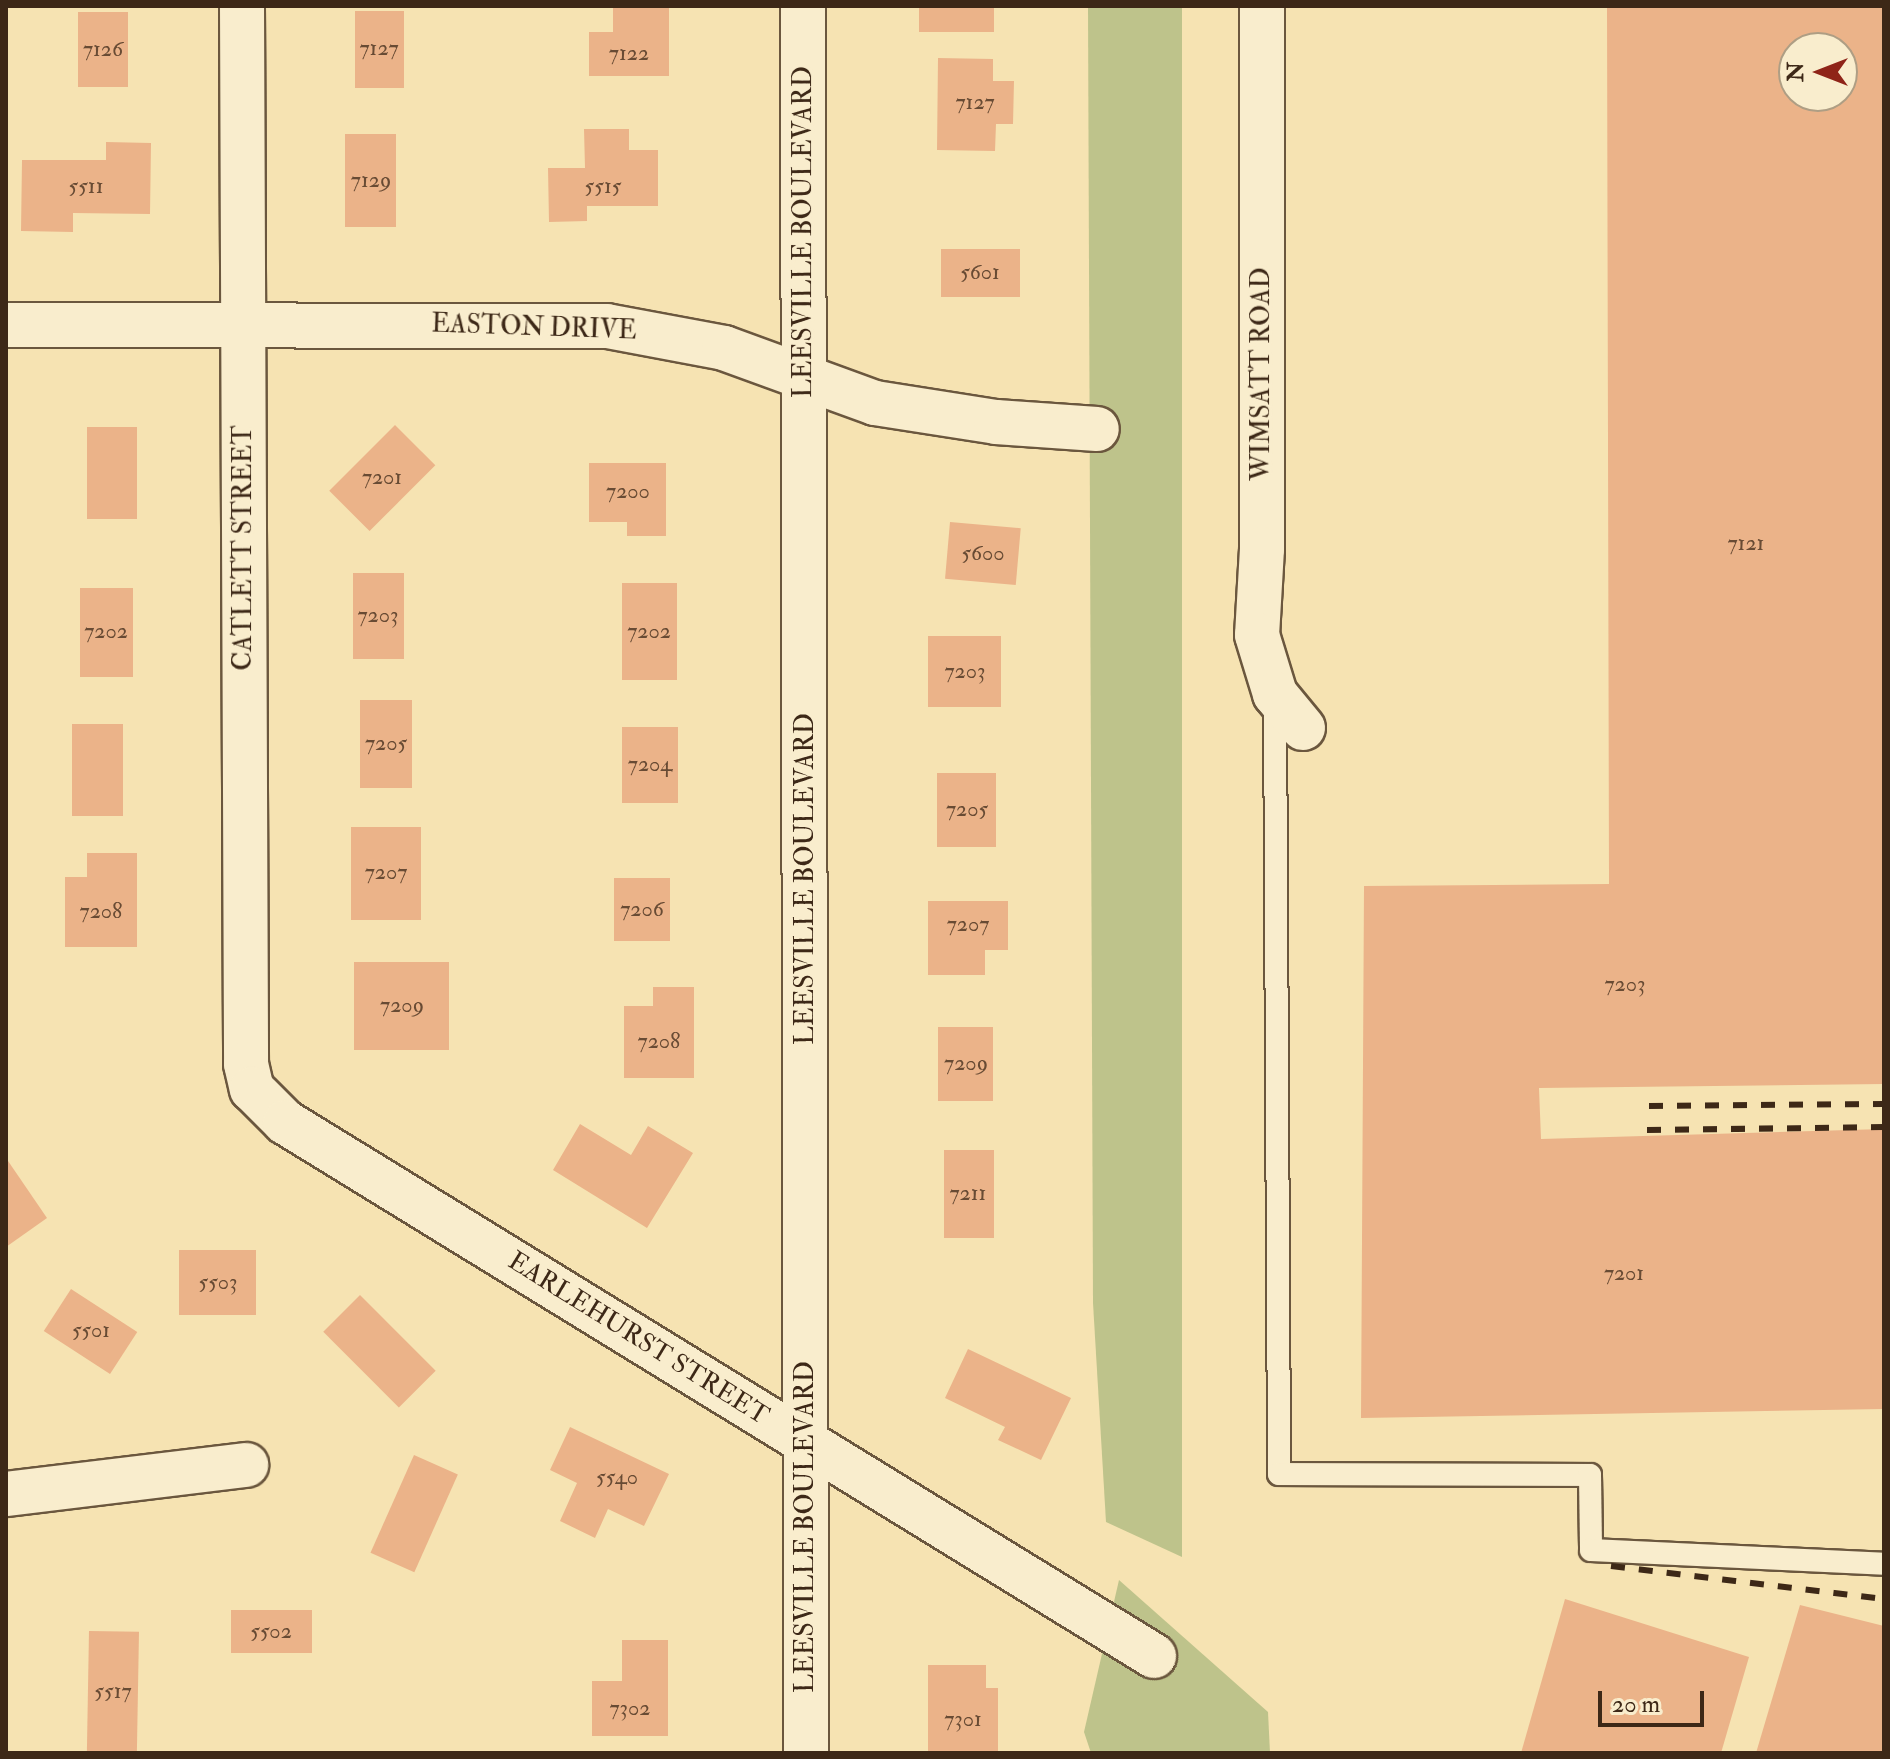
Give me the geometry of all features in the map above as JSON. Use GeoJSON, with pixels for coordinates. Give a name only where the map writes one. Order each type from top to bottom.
{"type":"FeatureCollection","features":[{"type":"Feature","properties":{"kind":"street","name":"CATLETT STREET"},"geometry":{"type":"LineString","coordinates":[[242,6],[246,1048],[252,1089]]}},
{"type":"Feature","properties":{"kind":"street","name":"LEESVILLE BOULEVARD"},"geometry":{"type":"LineString","coordinates":[[803,6],[806,1753]]}},
{"type":"Feature","properties":{"kind":"street","name":"WIMSATT ROAD"},"geometry":{"type":"LineString","coordinates":[[1262,6],[1262,549],[1257,635],[1275,694],[1303,728]]}},
{"type":"Feature","properties":{"kind":"street","name":"EASTON DRIVE"},"geometry":{"type":"LineString","coordinates":[[6,325],[607,326],[724,348],[875,403],[996,422],[1097,429]]}},
{"type":"Feature","properties":{"kind":"street","name":"EARLEHURST STREET"},"geometry":{"type":"LineString","coordinates":[[252,1089],[285,1122],[1154,1656]]}},
{"type":"Feature","properties":{"kind":"street"},"geometry":{"type":"LineString","coordinates":[[6,1494],[246,1465]]}},
{"type":"Feature","properties":{"kind":"lane"},"geometry":{"type":"LineString","coordinates":[[1275,694],[1279,1474],[1590,1475],[1591,1550],[1884,1564]]}},
{"type":"Feature","properties":{"kind":"green space"},"geometry":{"type":"Polygon","coordinates":[[[1088,6],[1182,6],[1182,1557],[1106,1522],[1093,1303],[1088,6]]]}},
{"type":"Feature","properties":{"kind":"green space"},"geometry":{"type":"Polygon","coordinates":[[[1119,1580],[1268,1712],[1270,1753],[1091,1753],[1084,1732],[1119,1580]]]}},
{"type":"Feature","properties":{"kind":"building"},"geometry":{"type":"Polygon","coordinates":[[[613,6],[669,6],[669,76],[589,76],[589,32],[613,32],[613,6]]]}},
{"type":"Feature","properties":{"kind":"building"},"geometry":{"type":"Polygon","coordinates":[[[919,6],[994,6],[994,32],[919,32],[919,6]]]}},
{"type":"Feature","properties":{"kind":"building"},"geometry":{"type":"Polygon","coordinates":[[[1607,6],[1884,6],[1884,1084],[1539,1088],[1541,1139],[1884,1129],[1884,1409],[1361,1418],[1364,886],[1609,884],[1607,6]]]}},
{"type":"Feature","properties":{"kind":"building"},"geometry":{"type":"Polygon","coordinates":[[[355,11],[404,11],[404,88],[355,88],[355,11]]]}},
{"type":"Feature","properties":{"kind":"building"},"geometry":{"type":"Polygon","coordinates":[[[78,12],[128,12],[128,87],[78,87],[78,12]]]}},
{"type":"Feature","properties":{"kind":"building"},"geometry":{"type":"Polygon","coordinates":[[[938,58],[993,59],[993,81],[1014,81],[1013,124],[996,124],[995,151],[937,150],[938,58]]]}},
{"type":"Feature","properties":{"kind":"building"},"geometry":{"type":"Polygon","coordinates":[[[584,129],[629,129],[629,150],[658,150],[658,206],[587,206],[587,221],[549,222],[548,168],[585,168],[584,129]]]}},
{"type":"Feature","properties":{"kind":"building"},"geometry":{"type":"Polygon","coordinates":[[[345,134],[396,134],[396,227],[345,227],[345,134]]]}},
{"type":"Feature","properties":{"kind":"building"},"geometry":{"type":"Polygon","coordinates":[[[106,142],[151,143],[150,214],[73,213],[73,232],[21,231],[22,160],[106,160],[106,142]]]}},
{"type":"Feature","properties":{"kind":"building"},"geometry":{"type":"Polygon","coordinates":[[[941,249],[1020,249],[1020,297],[941,297],[941,249]]]}},
{"type":"Feature","properties":{"kind":"building"},"geometry":{"type":"Polygon","coordinates":[[[395,425],[435,465],[370,531],[329,491],[395,425]]]}},
{"type":"Feature","properties":{"kind":"building"},"geometry":{"type":"Polygon","coordinates":[[[87,427],[137,427],[137,519],[87,519],[87,427]]]}},
{"type":"Feature","properties":{"kind":"building"},"geometry":{"type":"Polygon","coordinates":[[[589,463],[666,463],[666,536],[627,536],[627,522],[589,522],[589,463]]]}},
{"type":"Feature","properties":{"kind":"building"},"geometry":{"type":"Polygon","coordinates":[[[950,522],[1021,528],[1016,585],[945,579],[950,522]]]}},
{"type":"Feature","properties":{"kind":"building"},"geometry":{"type":"Polygon","coordinates":[[[353,573],[404,573],[404,659],[353,659],[353,573]]]}},
{"type":"Feature","properties":{"kind":"building"},"geometry":{"type":"Polygon","coordinates":[[[622,583],[677,583],[677,680],[622,680],[622,583]]]}},
{"type":"Feature","properties":{"kind":"building"},"geometry":{"type":"Polygon","coordinates":[[[80,588],[133,588],[133,677],[80,677],[80,588]]]}},
{"type":"Feature","properties":{"kind":"building"},"geometry":{"type":"Polygon","coordinates":[[[928,636],[1001,636],[1001,707],[928,707],[928,636]]]}},
{"type":"Feature","properties":{"kind":"building"},"geometry":{"type":"Polygon","coordinates":[[[360,700],[412,700],[412,788],[360,788],[360,700]]]}},
{"type":"Feature","properties":{"kind":"building"},"geometry":{"type":"Polygon","coordinates":[[[72,724],[123,724],[123,816],[72,816],[72,724]]]}},
{"type":"Feature","properties":{"kind":"building"},"geometry":{"type":"Polygon","coordinates":[[[622,727],[678,727],[678,803],[622,803],[622,727]]]}},
{"type":"Feature","properties":{"kind":"building"},"geometry":{"type":"Polygon","coordinates":[[[937,773],[996,773],[996,847],[937,847],[937,773]]]}},
{"type":"Feature","properties":{"kind":"building"},"geometry":{"type":"Polygon","coordinates":[[[351,827],[421,827],[421,920],[351,920],[351,827]]]}},
{"type":"Feature","properties":{"kind":"building"},"geometry":{"type":"Polygon","coordinates":[[[87,853],[137,853],[137,947],[65,947],[65,877],[87,877],[87,853]]]}},
{"type":"Feature","properties":{"kind":"building"},"geometry":{"type":"Polygon","coordinates":[[[614,878],[670,878],[670,941],[614,941],[614,878]]]}},
{"type":"Feature","properties":{"kind":"building"},"geometry":{"type":"Polygon","coordinates":[[[928,901],[1008,901],[1008,950],[985,950],[985,975],[928,975],[928,901]]]}},
{"type":"Feature","properties":{"kind":"building"},"geometry":{"type":"Polygon","coordinates":[[[354,962],[449,962],[449,1050],[354,1050],[354,962]]]}},
{"type":"Feature","properties":{"kind":"building"},"geometry":{"type":"Polygon","coordinates":[[[653,987],[694,987],[694,1078],[624,1078],[624,1006],[653,1006],[653,987]]]}},
{"type":"Feature","properties":{"kind":"building"},"geometry":{"type":"Polygon","coordinates":[[[938,1027],[993,1027],[993,1101],[938,1101],[938,1027]]]}},
{"type":"Feature","properties":{"kind":"building"},"geometry":{"type":"Polygon","coordinates":[[[580,1124],[631,1155],[648,1126],[693,1153],[647,1228],[553,1170],[580,1124]]]}},
{"type":"Feature","properties":{"kind":"building"},"geometry":{"type":"Polygon","coordinates":[[[944,1150],[994,1150],[994,1238],[944,1238],[944,1150]]]}},
{"type":"Feature","properties":{"kind":"building"},"geometry":{"type":"Polygon","coordinates":[[[6,1158],[47,1218],[6,1247],[6,1158]]]}},
{"type":"Feature","properties":{"kind":"building"},"geometry":{"type":"Polygon","coordinates":[[[179,1250],[256,1250],[256,1315],[179,1315],[179,1250]]]}},
{"type":"Feature","properties":{"kind":"building"},"geometry":{"type":"Polygon","coordinates":[[[71,1289],[137,1332],[110,1374],[44,1331],[71,1289]]]}},
{"type":"Feature","properties":{"kind":"building"},"geometry":{"type":"Polygon","coordinates":[[[360,1295],[436,1371],[399,1407],[323,1332],[360,1295]]]}},
{"type":"Feature","properties":{"kind":"building"},"geometry":{"type":"Polygon","coordinates":[[[968,1349],[1071,1398],[1041,1460],[998,1440],[1005,1427],[945,1398],[968,1349]]]}},
{"type":"Feature","properties":{"kind":"building"},"geometry":{"type":"Polygon","coordinates":[[[570,1427],[669,1474],[644,1526],[608,1509],[595,1538],[560,1521],[577,1483],[550,1470],[570,1427]]]}},
{"type":"Feature","properties":{"kind":"building"},"geometry":{"type":"Polygon","coordinates":[[[414,1455],[458,1475],[414,1572],[370,1553],[414,1455]]]}},
{"type":"Feature","properties":{"kind":"building"},"geometry":{"type":"Polygon","coordinates":[[[1565,1599],[1749,1657],[1721,1753],[1521,1753],[1565,1599]]]}},
{"type":"Feature","properties":{"kind":"building"},"geometry":{"type":"Polygon","coordinates":[[[1800,1605],[1884,1626],[1884,1753],[1756,1753],[1800,1605]]]}},
{"type":"Feature","properties":{"kind":"building"},"geometry":{"type":"Polygon","coordinates":[[[231,1610],[312,1610],[312,1653],[231,1653],[231,1610]]]}},
{"type":"Feature","properties":{"kind":"building"},"geometry":{"type":"Polygon","coordinates":[[[89,1631],[139,1632],[137,1753],[87,1753],[89,1631]]]}},
{"type":"Feature","properties":{"kind":"building"},"geometry":{"type":"Polygon","coordinates":[[[622,1640],[668,1640],[668,1736],[592,1736],[592,1681],[622,1681],[622,1640]]]}},
{"type":"Feature","properties":{"kind":"building"},"geometry":{"type":"Polygon","coordinates":[[[928,1665],[986,1665],[986,1688],[998,1688],[998,1753],[928,1753],[928,1665]]]}},
{"type":"Feature","properties":{"kind":"railway"},"geometry":{"type":"LineString","coordinates":[[1649,1106],[1884,1104]]}},
{"type":"Feature","properties":{"kind":"railway"},"geometry":{"type":"LineString","coordinates":[[1647,1130],[1884,1127]]}},
{"type":"Feature","properties":{"kind":"railway"},"geometry":{"type":"LineString","coordinates":[[1611,1566],[1884,1599]]}}]}
